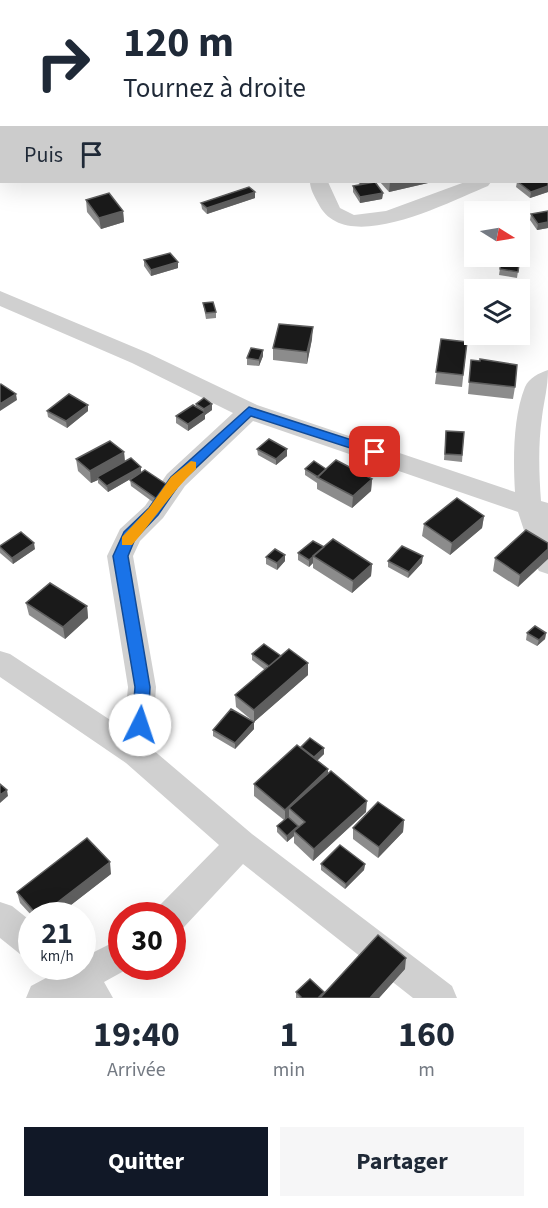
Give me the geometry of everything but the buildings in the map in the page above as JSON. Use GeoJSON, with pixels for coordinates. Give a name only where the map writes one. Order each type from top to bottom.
{"type":"FeatureCollection","features":[{"type":"Feature","properties":{"kind":"street"},"geometry":{"type":"LineString","coordinates":[[319,183],[333,213],[339,218],[354,222],[390,216],[479,183]]}},
{"type":"Feature","properties":{"kind":"street"},"geometry":{"type":"LineString","coordinates":[[0,298],[140,358],[249,411],[396,459],[538,510]]}},
{"type":"Feature","properties":{"kind":"street"},"geometry":{"type":"LineString","coordinates":[[548,378],[537,387],[530,417],[527,456],[548,564]]}},
{"type":"Feature","properties":{"kind":"street"},"geometry":{"type":"LineString","coordinates":[[137,754],[142,687],[120,556],[129,536],[154,512],[176,480],[249,411]]}},
{"type":"Feature","properties":{"kind":"street"},"geometry":{"type":"LineString","coordinates":[[0,662],[137,754],[241,844],[440,998]]}},
{"type":"Feature","properties":{"kind":"street"},"geometry":{"type":"LineString","coordinates":[[185,902],[241,844]]}},
{"type":"Feature","properties":{"kind":"street"},"geometry":{"type":"LineString","coordinates":[[0,917],[18,932]]}},
{"type":"Feature","properties":{"kind":"street"},"geometry":{"type":"LineString","coordinates":[[43,998],[108,962]]}},
{"type":"Feature","properties":{"kind":"slow traffic"},"geometry":{"type":"LineString","coordinates":[[127,541],[129,536],[154,512],[176,480],[191,466]]}},
{"type":"Feature","properties":{"kind":"route"},"geometry":{"type":"LineString","coordinates":[[140,725],[142,687],[138,655],[130,628],[120,556],[129,536],[154,512],[176,480],[249,411],[375,452]]}}]}
